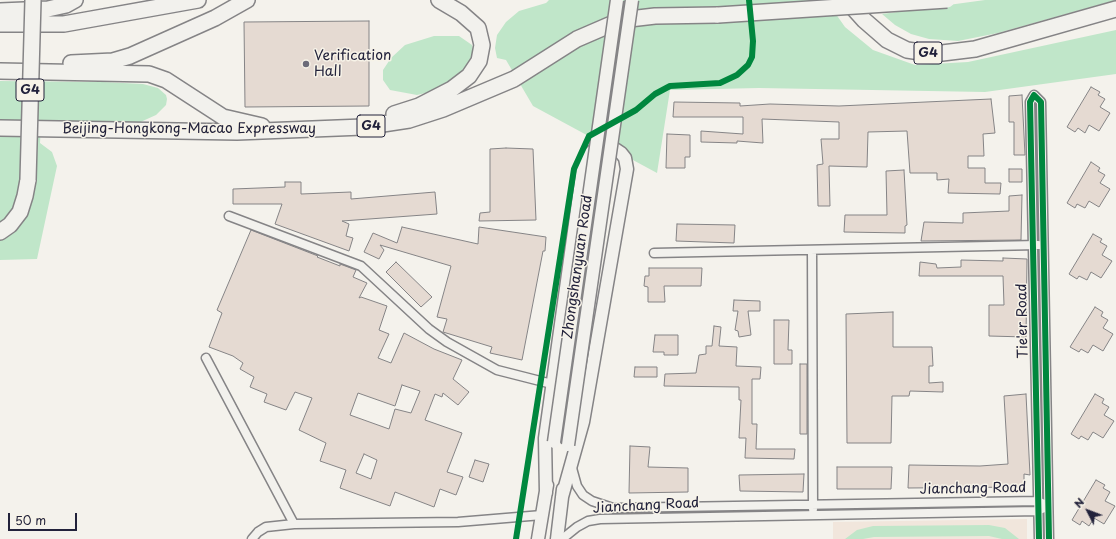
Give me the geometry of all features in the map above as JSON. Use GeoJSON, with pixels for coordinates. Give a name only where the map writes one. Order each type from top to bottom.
{"type":"FeatureCollection","features":[{"type":"Feature","properties":{"kind":"highway","name":"G4"},"geometry":{"type":"LineString","coordinates":[[0,232],[10,225],[20,212],[28,180],[33,0]]}},
{"type":"Feature","properties":{"kind":"highway"},"geometry":{"type":"LineString","coordinates":[[0,11],[48,9],[66,5],[75,0]]}},
{"type":"Feature","properties":{"kind":"highway"},"geometry":{"type":"LineString","coordinates":[[0,24],[64,24],[198,0]]}},
{"type":"Feature","properties":{"kind":"highway"},"geometry":{"type":"LineString","coordinates":[[0,64],[113,61],[125,58],[150,48],[247,0]]}},
{"type":"Feature","properties":{"kind":"highway"},"geometry":{"type":"LineString","coordinates":[[243,121],[388,115],[420,106],[452,89],[462,82],[474,68],[481,52],[482,40],[474,23],[462,13],[439,0]]}},
{"type":"Feature","properties":{"kind":"highway","name":"G4"},"geometry":{"type":"LineString","coordinates":[[846,0],[864,20],[887,40],[907,50],[918,52],[951,53],[975,50],[1116,9]]}},
{"type":"Feature","properties":{"kind":"highway","name":"Beijing-Hongkong-Macao Expressway"},"geometry":{"type":"LineString","coordinates":[[0,128],[237,132],[363,127],[409,120],[443,109],[514,80],[577,39],[621,20],[655,16],[718,14],[946,0]]}},
{"type":"Feature","properties":{"kind":"highway"},"geometry":{"type":"LineString","coordinates":[[1027,34],[1116,19]]}},
{"type":"Feature","properties":{"kind":"highway"},"geometry":{"type":"LineString","coordinates":[[0,71],[148,74],[166,80],[223,117],[282,130]]}},
{"type":"Feature","properties":{"kind":"main road","name":"Zhongshanyuan Road"},"geometry":{"type":"LineString","coordinates":[[538,539],[554,442],[617,0]]}},
{"type":"Feature","properties":{"kind":"main road","name":"Zhongshanyuan Road"},"geometry":{"type":"LineString","coordinates":[[557,539],[568,444],[632,0]]}},
{"type":"Feature","properties":{"kind":"main road"},"geometry":{"type":"LineString","coordinates":[[546,493],[545,438],[584,161],[595,149],[601,147],[612,147],[621,153],[625,158],[628,168],[583,422],[562,497]]}},
{"type":"Feature","properties":{"kind":"street","name":"Tie'er Road"},"geometry":{"type":"LineString","coordinates":[[1039,539],[1030,102],[1034,95],[1041,102],[1049,539]]}},
{"type":"Feature","properties":{"kind":"street"},"geometry":{"type":"LineString","coordinates":[[229,216],[361,266],[429,329],[446,342],[497,370],[552,384]]}},
{"type":"Feature","properties":{"kind":"street"},"geometry":{"type":"LineString","coordinates":[[654,253],[1043,245]]}},
{"type":"Feature","properties":{"kind":"street"},"geometry":{"type":"LineString","coordinates":[[812,250],[813,515]]}},
{"type":"Feature","properties":{"kind":"street"},"geometry":{"type":"LineString","coordinates":[[206,358],[294,524]]}},
{"type":"Feature","properties":{"kind":"street","name":"Jianchang Road"},"geometry":{"type":"LineString","coordinates":[[572,465],[573,476],[583,495],[597,504],[613,508],[1038,501],[1048,506]]}},
{"type":"Feature","properties":{"kind":"street","name":"Jianchang Road"},"geometry":{"type":"LineString","coordinates":[[562,539],[577,526],[588,521],[600,519],[1038,511],[1048,506]]}},
{"type":"Feature","properties":{"kind":"street"},"geometry":{"type":"LineString","coordinates":[[252,539],[258,532],[266,527],[294,524],[458,522],[542,515]]}},
{"type":"Feature","properties":{"kind":"shaded area"},"geometry":{"type":"Polygon","coordinates":[[[1027,519],[1027,539],[833,539],[833,522],[1027,519]]]}},
{"type":"Feature","properties":{"kind":"green space"},"geometry":{"type":"Polygon","coordinates":[[[549,0],[826,0],[845,27],[873,50],[915,65],[968,62],[1116,30],[1116,74],[985,92],[759,88],[670,90],[657,173],[533,106],[506,60],[497,58],[495,48],[497,35],[506,22],[519,11],[546,3],[549,0]]]}},
{"type":"Feature","properties":{"kind":"green space"},"geometry":{"type":"Polygon","coordinates":[[[985,0],[1116,0],[998,33],[958,41],[929,39],[911,34],[895,25],[882,14],[985,0]]]}},
{"type":"Feature","properties":{"kind":"green space"},"geometry":{"type":"Polygon","coordinates":[[[434,36],[459,36],[472,45],[474,53],[466,72],[446,88],[417,95],[390,90],[383,80],[383,70],[391,58],[405,45],[434,36]]]}},
{"type":"Feature","properties":{"kind":"green space"},"geometry":{"type":"Polygon","coordinates":[[[0,81],[143,84],[158,88],[166,95],[167,99],[166,105],[156,115],[136,124],[41,126],[40,143],[52,152],[57,166],[37,259],[0,260],[0,81]]]}},
{"type":"Feature","properties":{"kind":"green space"},"geometry":{"type":"Polygon","coordinates":[[[989,525],[1005,528],[1019,539],[1002,539],[989,536],[874,537],[863,539],[845,539],[857,530],[873,526],[989,525]]]}},
{"type":"Feature","properties":{"kind":"building","name":"Verification Hall"},"geometry":{"type":"Polygon","coordinates":[[[369,21],[369,106],[245,107],[244,22],[369,21]]]}},
{"type":"Feature","properties":{"kind":"building"},"geometry":{"type":"Polygon","coordinates":[[[1091,87],[1100,92],[1098,95],[1105,99],[1100,107],[1110,113],[1099,131],[1089,125],[1085,133],[1078,128],[1075,132],[1067,127],[1091,87]]]}},
{"type":"Feature","properties":{"kind":"building"},"geometry":{"type":"Polygon","coordinates":[[[1022,95],[1025,155],[1014,155],[1014,122],[1009,122],[1009,96],[1022,95]]]}},
{"type":"Feature","properties":{"kind":"building"},"geometry":{"type":"Polygon","coordinates":[[[991,99],[995,133],[983,134],[984,156],[968,156],[968,168],[985,168],[985,183],[1001,183],[1000,194],[948,193],[949,179],[937,180],[937,173],[910,173],[907,131],[868,132],[867,167],[829,166],[830,206],[818,206],[817,165],[823,164],[821,139],[839,139],[839,122],[762,119],[763,143],[737,141],[737,143],[701,142],[701,131],[743,134],[743,117],[673,117],[674,102],[740,103],[740,106],[770,104],[839,106],[991,99]]]}},
{"type":"Feature","properties":{"kind":"building"},"geometry":{"type":"Polygon","coordinates":[[[667,134],[690,135],[690,157],[685,157],[685,168],[666,168],[667,134]]]}},
{"type":"Feature","properties":{"kind":"building"},"geometry":{"type":"Polygon","coordinates":[[[490,149],[533,149],[536,220],[479,221],[480,213],[490,212],[490,149]]]}},
{"type":"Feature","properties":{"kind":"building"},"geometry":{"type":"Polygon","coordinates":[[[1091,162],[1100,168],[1098,171],[1105,175],[1100,183],[1110,189],[1099,207],[1089,201],[1085,208],[1077,204],[1075,208],[1067,203],[1091,162]]]}},
{"type":"Feature","properties":{"kind":"building"},"geometry":{"type":"Polygon","coordinates":[[[1009,169],[1022,169],[1022,182],[1009,182],[1009,169]]]}},
{"type":"Feature","properties":{"kind":"building"},"geometry":{"type":"Polygon","coordinates":[[[904,170],[907,225],[905,226],[905,233],[844,232],[845,215],[887,215],[886,171],[904,170]]]}},
{"type":"Feature","properties":{"kind":"building"},"geometry":{"type":"Polygon","coordinates":[[[285,182],[301,182],[301,194],[351,192],[351,199],[435,192],[437,214],[342,221],[349,224],[346,236],[353,238],[349,251],[275,224],[282,204],[233,204],[233,189],[285,187],[285,182]]]}},
{"type":"Feature","properties":{"kind":"building"},"geometry":{"type":"Polygon","coordinates":[[[1022,195],[1021,240],[921,241],[924,222],[963,223],[963,213],[1009,211],[1009,196],[1022,195]]]}},
{"type":"Feature","properties":{"kind":"building"},"geometry":{"type":"Polygon","coordinates":[[[677,224],[735,225],[734,243],[676,241],[677,224]]]}},
{"type":"Feature","properties":{"kind":"building"},"geometry":{"type":"Polygon","coordinates":[[[402,227],[478,244],[479,227],[546,237],[545,251],[543,251],[522,360],[490,353],[492,347],[443,332],[447,319],[437,317],[451,266],[380,245],[384,250],[379,259],[364,252],[373,233],[397,243],[402,227]]]}},
{"type":"Feature","properties":{"kind":"building"},"geometry":{"type":"Polygon","coordinates":[[[251,230],[340,266],[340,264],[356,270],[353,277],[367,283],[359,298],[361,297],[387,306],[379,330],[389,334],[378,358],[391,363],[404,333],[434,349],[462,360],[453,379],[469,392],[458,405],[443,393],[442,397],[435,394],[425,420],[462,433],[447,472],[463,477],[456,495],[440,489],[434,507],[395,492],[390,506],[340,488],[346,470],[320,461],[326,443],[299,430],[312,398],[295,392],[286,410],[264,402],[267,394],[250,387],[254,377],[240,369],[243,363],[233,356],[209,347],[222,313],[217,310],[251,230]],[[402,385],[395,406],[358,393],[350,415],[389,429],[395,409],[411,413],[420,391],[402,385]],[[364,454],[356,473],[371,479],[377,460],[364,454]]]}},
{"type":"Feature","properties":{"kind":"building"},"geometry":{"type":"Polygon","coordinates":[[[1093,234],[1102,239],[1100,242],[1107,246],[1102,255],[1112,261],[1101,278],[1091,272],[1087,280],[1079,276],[1077,279],[1069,274],[1093,234]]]}},
{"type":"Feature","properties":{"kind":"building"},"geometry":{"type":"Polygon","coordinates":[[[1003,258],[1027,259],[1026,337],[989,336],[989,305],[1004,305],[1003,276],[919,276],[920,262],[936,264],[937,268],[961,267],[961,260],[1003,261],[1003,258]]]}},
{"type":"Feature","properties":{"kind":"building"},"geometry":{"type":"Polygon","coordinates":[[[396,262],[432,297],[421,307],[386,272],[396,262]]]}},
{"type":"Feature","properties":{"kind":"building"},"geometry":{"type":"Polygon","coordinates":[[[649,268],[702,268],[701,286],[664,286],[665,302],[648,302],[648,287],[644,286],[645,276],[649,276],[649,268]]]}},
{"type":"Feature","properties":{"kind":"building"},"geometry":{"type":"Polygon","coordinates":[[[734,300],[760,301],[760,311],[748,311],[751,335],[739,337],[738,331],[735,330],[738,311],[733,311],[734,300]]]}},
{"type":"Feature","properties":{"kind":"building"},"geometry":{"type":"Polygon","coordinates":[[[1095,307],[1103,312],[1101,316],[1108,320],[1103,328],[1113,334],[1103,351],[1093,345],[1088,353],[1081,349],[1079,352],[1070,347],[1095,307]]]}},
{"type":"Feature","properties":{"kind":"building"},"geometry":{"type":"Polygon","coordinates":[[[893,312],[893,347],[932,347],[933,366],[929,366],[929,383],[943,382],[943,392],[910,391],[909,396],[892,396],[891,443],[847,443],[846,314],[893,312]]]}},
{"type":"Feature","properties":{"kind":"building"},"geometry":{"type":"Polygon","coordinates":[[[774,320],[789,320],[788,350],[792,350],[792,364],[774,364],[774,320]]]}},
{"type":"Feature","properties":{"kind":"building"},"geometry":{"type":"Polygon","coordinates":[[[714,326],[721,327],[719,346],[737,347],[736,366],[761,367],[760,379],[752,379],[752,424],[757,424],[756,449],[795,449],[794,459],[745,458],[746,438],[739,438],[741,400],[739,400],[739,387],[664,386],[665,374],[696,373],[699,355],[706,354],[706,346],[712,346],[714,326]]]}},
{"type":"Feature","properties":{"kind":"building"},"geometry":{"type":"Polygon","coordinates":[[[655,335],[678,335],[678,355],[664,355],[664,352],[653,352],[655,335]]]}},
{"type":"Feature","properties":{"kind":"building"},"geometry":{"type":"Polygon","coordinates":[[[800,364],[807,364],[807,434],[800,434],[800,364]]]}},
{"type":"Feature","properties":{"kind":"building"},"geometry":{"type":"Polygon","coordinates":[[[635,367],[657,367],[657,377],[634,377],[635,367]]]}},
{"type":"Feature","properties":{"kind":"building"},"geometry":{"type":"Polygon","coordinates":[[[1026,394],[1030,475],[1024,474],[1024,487],[908,488],[909,465],[980,466],[1008,464],[1004,396],[1026,394]]]}},
{"type":"Feature","properties":{"kind":"building"},"geometry":{"type":"Polygon","coordinates":[[[1095,394],[1104,399],[1102,403],[1109,407],[1104,415],[1114,421],[1103,438],[1093,432],[1088,440],[1081,436],[1079,439],[1071,434],[1095,394]]]}},
{"type":"Feature","properties":{"kind":"building"},"geometry":{"type":"Polygon","coordinates":[[[630,446],[650,447],[648,467],[688,468],[688,492],[629,493],[630,446]]]}},
{"type":"Feature","properties":{"kind":"building"},"geometry":{"type":"Polygon","coordinates":[[[475,460],[489,464],[483,482],[469,477],[475,460]]]}},
{"type":"Feature","properties":{"kind":"building"},"geometry":{"type":"Polygon","coordinates":[[[837,467],[892,467],[891,489],[837,489],[837,467]]]}},
{"type":"Feature","properties":{"kind":"building"},"geometry":{"type":"Polygon","coordinates":[[[804,474],[803,492],[740,491],[739,475],[804,474]]]}},
{"type":"Feature","properties":{"kind":"building"},"geometry":{"type":"Polygon","coordinates":[[[1096,480],[1105,485],[1103,488],[1110,492],[1105,501],[1115,506],[1104,524],[1094,518],[1089,526],[1082,521],[1080,525],[1072,520],[1096,480]]]}},
{"type":"Feature","properties":{"kind":"cycle path"},"geometry":{"type":"LineString","coordinates":[[516,539],[574,169],[589,136],[636,110],[655,94],[670,86],[720,83],[737,75],[748,65],[752,57],[753,41],[749,0]]}},
{"type":"Feature","properties":{"kind":"cycle path"},"geometry":{"type":"LineString","coordinates":[[1039,539],[1030,102],[1034,95],[1041,102],[1049,539]]}},
{"type":"Feature","properties":{"kind":"place","name":"Verification Hall"},"geometry":{"type":"Point","coordinates":[306,64]}}]}
